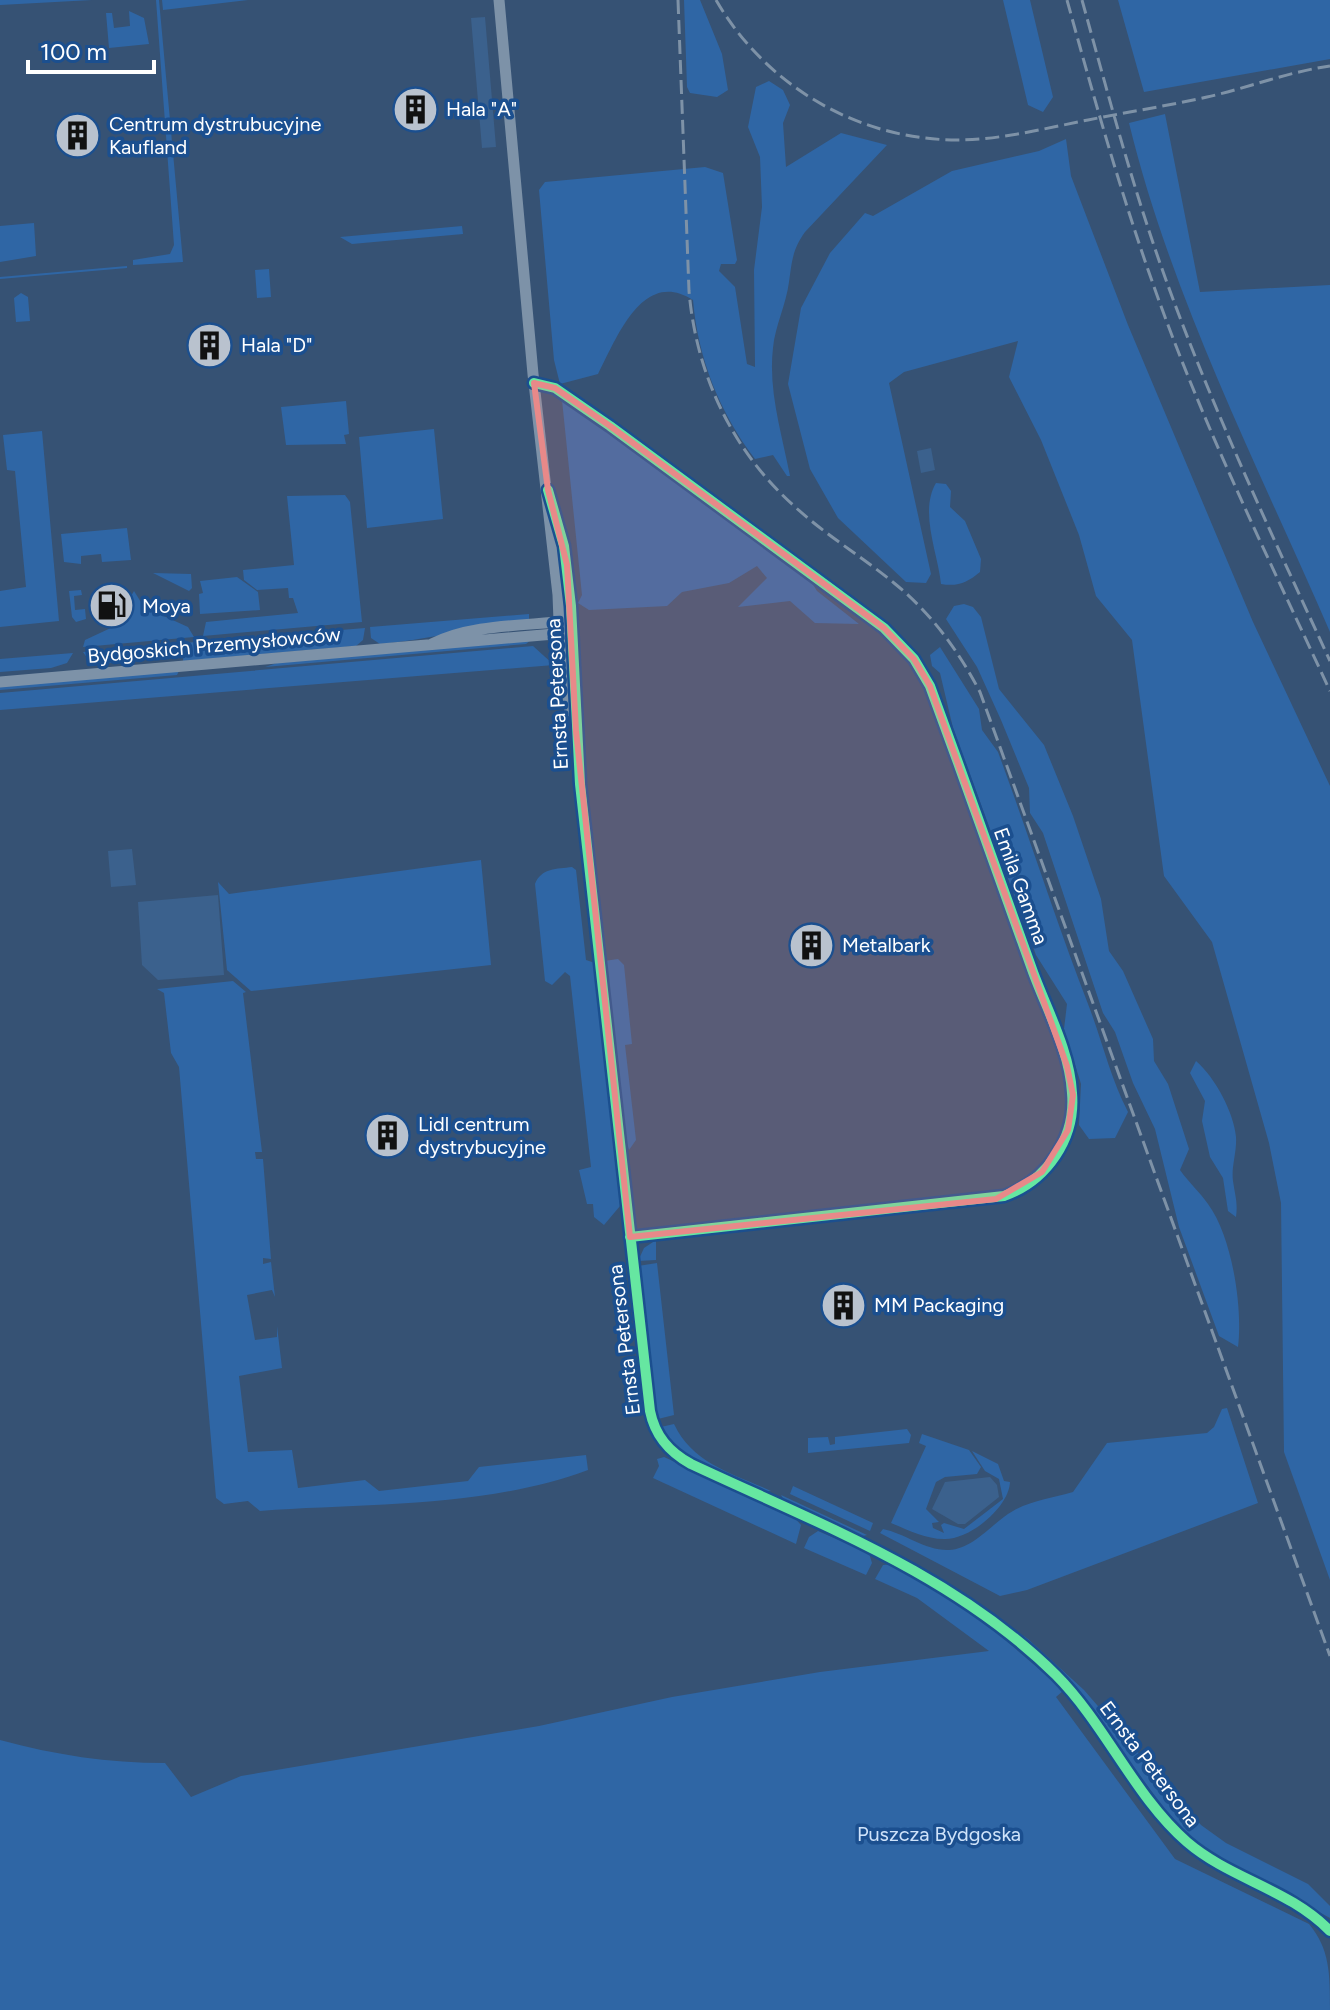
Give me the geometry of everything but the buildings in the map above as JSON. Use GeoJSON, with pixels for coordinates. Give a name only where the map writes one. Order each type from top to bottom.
{"type":"FeatureCollection","features":[{"type":"Feature","properties":{"kind":"street","name":"Ernsta Petersona"},"geometry":{"type":"LineString","coordinates":[[499,0],[534,383],[548,490],[565,556],[566,627],[630,1237],[650,1411],[659,1436],[671,1450],[691,1464],[904,1564],[982,1612],[1070,1690],[1186,1842],[1218,1863],[1292,1900],[1330,1931]]}},
{"type":"Feature","properties":{"kind":"street","name":"Emila Gamma"},"geometry":{"type":"LineString","coordinates":[[534,383],[555,388],[635,443],[884,628],[914,659],[930,686],[1062,1050],[1073,1095],[1068,1130],[1053,1161],[1037,1178],[1004,1196],[630,1237]]}},
{"type":"Feature","properties":{"kind":"street","name":"Bydgoskich Przemysłowców"},"geometry":{"type":"LineString","coordinates":[[0,682],[431,644],[566,627]]}},
{"type":"Feature","properties":{"kind":"highlighted area"},"geometry":{"type":"Polygon","coordinates":[[[534,383],[555,388],[610,426],[884,628],[914,659],[930,686],[1067,1066],[1073,1095],[1068,1130],[1042,1172],[996,1199],[630,1237],[576,731],[567,565],[548,490],[534,383]]]}},
{"type":"Feature","properties":{"kind":"green space"},"geometry":{"type":"Polygon","coordinates":[[[0,0],[92,0],[0,5],[0,0]]]}},
{"type":"Feature","properties":{"kind":"green space"},"geometry":{"type":"Polygon","coordinates":[[[156,0],[159,0],[183,262],[133,265],[133,260],[170,254],[174,245],[156,0]]]}},
{"type":"Feature","properties":{"kind":"green space"},"geometry":{"type":"Polygon","coordinates":[[[162,0],[248,0],[163,10],[162,0]]]}},
{"type":"Feature","properties":{"kind":"green space"},"geometry":{"type":"Polygon","coordinates":[[[684,0],[700,0],[722,54],[728,90],[717,97],[690,93],[687,87],[684,0]]]}},
{"type":"Feature","properties":{"kind":"green space"},"geometry":{"type":"Polygon","coordinates":[[[1003,0],[1030,0],[1053,97],[1043,112],[1028,105],[1003,0]]]}},
{"type":"Feature","properties":{"kind":"green space"},"geometry":{"type":"Polygon","coordinates":[[[1118,0],[1330,0],[1330,59],[1144,92],[1118,0]]]}},
{"type":"Feature","properties":{"kind":"green space"},"geometry":{"type":"Polygon","coordinates":[[[129,11],[144,18],[149,44],[109,48],[106,13],[112,13],[114,28],[130,26],[129,11]]]}},
{"type":"Feature","properties":{"kind":"green space"},"geometry":{"type":"Polygon","coordinates":[[[769,81],[783,90],[790,105],[783,123],[786,167],[841,133],[887,145],[805,232],[793,256],[788,291],[774,340],[772,364],[777,412],[790,476],[773,455],[755,459],[742,441],[721,404],[706,364],[693,300],[675,292],[659,293],[645,300],[633,312],[598,374],[560,384],[554,360],[539,190],[545,182],[705,167],[723,173],[737,260],[735,264],[721,264],[719,271],[735,287],[747,364],[755,367],[754,270],[762,207],[760,157],[748,127],[756,87],[769,81]]]}},
{"type":"Feature","properties":{"kind":"green space"},"geometry":{"type":"Polygon","coordinates":[[[1165,114],[1200,292],[1330,285],[1330,632],[1219,381],[1168,253],[1147,189],[1129,123],[1165,114]]]}},
{"type":"Feature","properties":{"kind":"green space"},"geometry":{"type":"Polygon","coordinates":[[[1066,139],[1071,176],[1128,325],[1253,622],[1330,786],[1330,1580],[1284,1452],[1281,1203],[1269,1143],[1212,942],[1164,876],[1132,640],[1096,596],[1079,535],[1041,440],[1009,377],[1018,341],[904,372],[889,383],[931,574],[926,583],[906,582],[838,518],[810,469],[788,384],[801,308],[830,253],[865,213],[873,216],[952,171],[1039,151],[1066,139]]]}},
{"type":"Feature","properties":{"kind":"green space"},"geometry":{"type":"Polygon","coordinates":[[[34,223],[36,256],[0,262],[0,226],[34,223]]]}},
{"type":"Feature","properties":{"kind":"green space"},"geometry":{"type":"Polygon","coordinates":[[[462,226],[463,234],[352,244],[340,237],[462,226]]]}},
{"type":"Feature","properties":{"kind":"green space"},"geometry":{"type":"Polygon","coordinates":[[[127,268],[0,279],[0,277],[127,268]]]}},
{"type":"Feature","properties":{"kind":"green space"},"geometry":{"type":"Polygon","coordinates":[[[269,269],[271,297],[257,298],[255,270],[269,269]]]}},
{"type":"Feature","properties":{"kind":"green space"},"geometry":{"type":"Polygon","coordinates":[[[21,293],[28,297],[30,321],[16,322],[14,298],[21,293]]]}},
{"type":"Feature","properties":{"kind":"green space"},"geometry":{"type":"Polygon","coordinates":[[[562,400],[806,573],[817,591],[859,624],[815,623],[790,601],[738,607],[767,578],[757,566],[729,583],[682,592],[667,606],[589,610],[578,603],[582,595],[562,400]]]}},
{"type":"Feature","properties":{"kind":"green space"},"geometry":{"type":"Polygon","coordinates":[[[346,401],[349,434],[344,435],[346,444],[286,445],[281,407],[346,401]]]}},
{"type":"Feature","properties":{"kind":"green space"},"geometry":{"type":"Polygon","coordinates":[[[434,429],[443,519],[367,528],[359,437],[434,429]]]}},
{"type":"Feature","properties":{"kind":"green space"},"geometry":{"type":"Polygon","coordinates":[[[42,431],[59,621],[0,627],[0,591],[26,587],[15,471],[7,470],[3,435],[42,431]]]}},
{"type":"Feature","properties":{"kind":"green space"},"geometry":{"type":"Polygon","coordinates":[[[936,483],[946,484],[951,491],[950,507],[965,521],[981,559],[980,572],[958,584],[941,584],[929,520],[931,494],[936,483]]]}},
{"type":"Feature","properties":{"kind":"green space"},"geometry":{"type":"Polygon","coordinates":[[[345,495],[350,502],[362,622],[203,636],[206,622],[298,613],[293,598],[289,598],[288,588],[257,590],[244,580],[243,570],[294,565],[287,496],[345,495]]]}},
{"type":"Feature","properties":{"kind":"green space"},"geometry":{"type":"Polygon","coordinates":[[[127,528],[131,560],[102,562],[101,554],[81,556],[81,564],[64,562],[61,534],[127,528]]]}},
{"type":"Feature","properties":{"kind":"green space"},"geometry":{"type":"Polygon","coordinates":[[[153,573],[191,574],[192,588],[189,591],[153,573]]]}},
{"type":"Feature","properties":{"kind":"green space"},"geometry":{"type":"Polygon","coordinates":[[[237,577],[258,592],[260,610],[200,614],[199,594],[203,593],[200,581],[237,577]]]}},
{"type":"Feature","properties":{"kind":"green space"},"geometry":{"type":"Polygon","coordinates":[[[81,590],[82,595],[74,596],[75,610],[85,609],[86,619],[76,622],[72,617],[69,591],[81,590]]]}},
{"type":"Feature","properties":{"kind":"green space"},"geometry":{"type":"Polygon","coordinates":[[[134,591],[144,607],[188,627],[194,637],[83,647],[85,640],[115,626],[124,612],[130,610],[130,598],[134,591]]]}},
{"type":"Feature","properties":{"kind":"green space"},"geometry":{"type":"Polygon","coordinates":[[[964,604],[973,607],[981,617],[999,689],[1044,745],[1073,816],[1101,899],[1109,951],[1123,971],[1153,1039],[1154,1061],[1168,1084],[1189,1149],[1180,1170],[1205,1200],[1224,1234],[1237,1293],[1238,1347],[1219,1336],[1179,1227],[1155,1129],[1133,1083],[1115,1032],[1103,1013],[1043,833],[1030,813],[1029,788],[977,667],[946,619],[954,606],[964,604]]]}},
{"type":"Feature","properties":{"kind":"green space"},"geometry":{"type":"Polygon","coordinates":[[[529,614],[529,622],[380,644],[371,638],[370,627],[529,614]]]}},
{"type":"Feature","properties":{"kind":"green space"},"geometry":{"type":"Polygon","coordinates":[[[365,628],[363,640],[356,646],[183,661],[184,643],[365,628]]]}},
{"type":"Feature","properties":{"kind":"green space"},"geometry":{"type":"Polygon","coordinates":[[[531,640],[526,644],[265,667],[277,663],[531,640]]]}},
{"type":"Feature","properties":{"kind":"green space"},"geometry":{"type":"Polygon","coordinates":[[[177,644],[178,655],[131,657],[103,665],[90,662],[83,652],[177,644]]]}},
{"type":"Feature","properties":{"kind":"green space"},"geometry":{"type":"Polygon","coordinates":[[[533,646],[554,665],[0,710],[0,693],[533,646]]]}},
{"type":"Feature","properties":{"kind":"green space"},"geometry":{"type":"Polygon","coordinates":[[[940,647],[979,709],[982,730],[998,752],[1111,1072],[1128,1112],[1115,1138],[1089,1139],[1079,1125],[1081,1084],[1064,1029],[1067,1004],[1036,955],[953,728],[940,673],[932,666],[930,655],[940,647]]]}},
{"type":"Feature","properties":{"kind":"green space"},"geometry":{"type":"Polygon","coordinates":[[[73,653],[67,663],[51,668],[0,672],[0,659],[73,653]]]}},
{"type":"Feature","properties":{"kind":"green space"},"geometry":{"type":"Polygon","coordinates":[[[179,671],[177,675],[0,690],[0,686],[179,671]]]}},
{"type":"Feature","properties":{"kind":"green space"},"geometry":{"type":"Polygon","coordinates":[[[481,860],[491,965],[251,991],[227,970],[218,882],[229,894],[481,860]]]}},
{"type":"Feature","properties":{"kind":"green space"},"geometry":{"type":"Polygon","coordinates":[[[572,867],[576,870],[586,960],[595,963],[620,1206],[604,1225],[594,1217],[593,1204],[587,1204],[579,1170],[591,1167],[570,976],[565,972],[552,985],[545,981],[535,884],[545,872],[572,867]]]}},
{"type":"Feature","properties":{"kind":"green space"},"geometry":{"type":"Polygon","coordinates":[[[618,959],[624,965],[632,1044],[625,1045],[636,1140],[629,1150],[623,1131],[604,961],[618,959]]]}},
{"type":"Feature","properties":{"kind":"green space"},"geometry":{"type":"Polygon","coordinates":[[[233,981],[246,992],[243,993],[262,1152],[255,1152],[256,1159],[263,1159],[271,1259],[263,1258],[263,1264],[271,1262],[275,1297],[272,1290],[247,1295],[255,1340],[277,1337],[277,1326],[282,1368],[239,1376],[248,1452],[292,1450],[298,1488],[365,1480],[379,1491],[468,1481],[479,1467],[586,1455],[588,1470],[509,1491],[426,1502],[260,1511],[248,1501],[224,1504],[216,1498],[179,1067],[171,1053],[164,993],[157,989],[233,981]]]}},
{"type":"Feature","properties":{"kind":"green space"},"geometry":{"type":"Polygon","coordinates":[[[1196,1061],[1216,1086],[1234,1128],[1236,1217],[1228,1211],[1223,1178],[1210,1157],[1202,1121],[1205,1101],[1190,1073],[1196,1061]]]}},
{"type":"Feature","properties":{"kind":"green space"},"geometry":{"type":"Polygon","coordinates":[[[656,1240],[656,1260],[638,1261],[644,1248],[656,1240]]]}},
{"type":"Feature","properties":{"kind":"green space"},"geometry":{"type":"Polygon","coordinates":[[[657,1263],[674,1415],[658,1419],[638,1266],[657,1263]]]}},
{"type":"Feature","properties":{"kind":"green space"},"geometry":{"type":"Polygon","coordinates":[[[1227,1408],[1258,1503],[1027,1590],[1000,1596],[880,1533],[883,1529],[940,1550],[967,1545],[1020,1507],[1073,1492],[1107,1443],[1207,1433],[1214,1427],[1222,1409],[1227,1408]]]}},
{"type":"Feature","properties":{"kind":"green space"},"geometry":{"type":"Polygon","coordinates":[[[674,1424],[682,1438],[703,1458],[771,1491],[762,1492],[692,1459],[669,1439],[661,1427],[674,1424]]]}},
{"type":"Feature","properties":{"kind":"green space"},"geometry":{"type":"Polygon","coordinates":[[[907,1429],[911,1435],[909,1443],[808,1453],[808,1438],[828,1437],[830,1445],[835,1444],[835,1437],[907,1429]]]}},
{"type":"Feature","properties":{"kind":"green space"},"geometry":{"type":"Polygon","coordinates":[[[922,1434],[969,1450],[981,1467],[977,1474],[945,1477],[936,1482],[926,1509],[939,1522],[932,1523],[933,1528],[944,1533],[941,1525],[944,1523],[964,1529],[1003,1499],[999,1479],[985,1471],[972,1451],[998,1464],[1004,1481],[1010,1482],[1008,1492],[996,1511],[965,1534],[937,1539],[891,1523],[926,1446],[919,1443],[922,1434]]]}},
{"type":"Feature","properties":{"kind":"green space"},"geometry":{"type":"Polygon","coordinates":[[[664,1457],[792,1515],[801,1525],[796,1544],[653,1478],[659,1466],[657,1459],[664,1457]]]}},
{"type":"Feature","properties":{"kind":"green space"},"geometry":{"type":"Polygon","coordinates":[[[793,1486],[873,1523],[870,1531],[790,1494],[793,1486]]]}},
{"type":"Feature","properties":{"kind":"green space"},"geometry":{"type":"Polygon","coordinates":[[[781,1495],[867,1535],[858,1537],[785,1502],[781,1495]]]}},
{"type":"Feature","properties":{"kind":"green space"},"geometry":{"type":"Polygon","coordinates":[[[818,1531],[869,1553],[872,1563],[866,1575],[804,1548],[809,1537],[818,1531]]]}},
{"type":"Feature","properties":{"kind":"green space","name":"Puszcza Bydgoska"},"geometry":{"type":"Polygon","coordinates":[[[894,1564],[970,1610],[1064,1690],[1056,1697],[1175,1859],[1309,1924],[1325,1953],[1330,2010],[0,2010],[0,1740],[82,1757],[165,1763],[191,1797],[241,1776],[539,1726],[672,1697],[820,1672],[989,1651],[917,1598],[875,1579],[883,1565],[894,1564]]]}},
{"type":"Feature","properties":{"kind":"green space"},"geometry":{"type":"Polygon","coordinates":[[[992,1614],[1028,1639],[1084,1690],[1201,1825],[1226,1843],[1308,1884],[1330,1906],[1330,1918],[1222,1860],[1190,1838],[1168,1814],[1081,1695],[992,1614]]]}},
{"type":"Feature","properties":{"kind":"shaded area"},"geometry":{"type":"Polygon","coordinates":[[[485,17],[496,147],[482,148],[471,18],[485,17]]]}},
{"type":"Feature","properties":{"kind":"shaded area"},"geometry":{"type":"Polygon","coordinates":[[[931,448],[935,470],[921,473],[917,451],[931,448]]]}},
{"type":"Feature","properties":{"kind":"shaded area"},"geometry":{"type":"Polygon","coordinates":[[[132,849],[136,885],[111,887],[108,851],[132,849]]]}},
{"type":"Feature","properties":{"kind":"shaded area"},"geometry":{"type":"Polygon","coordinates":[[[218,895],[224,975],[158,980],[142,965],[138,902],[218,895]]]}},
{"type":"Feature","properties":{"kind":"shaded area"},"geometry":{"type":"Polygon","coordinates":[[[990,1477],[997,1485],[999,1497],[965,1524],[958,1524],[932,1509],[945,1482],[990,1477]]]}},
{"type":"Feature","properties":{"kind":"railway"},"geometry":{"type":"LineString","coordinates":[[678,0],[689,291],[699,351],[720,408],[771,483],[805,516],[894,583],[932,620],[953,647],[980,692],[1330,1656]]}},
{"type":"Feature","properties":{"kind":"railway"},"geometry":{"type":"LineString","coordinates":[[716,0],[738,33],[765,62],[795,87],[828,108],[901,134],[940,139],[980,139],[1034,131],[1207,97],[1330,66]]}},
{"type":"Feature","properties":{"kind":"railway"},"geometry":{"type":"LineString","coordinates":[[1067,0],[1126,204],[1168,325],[1225,464],[1330,691]]}},
{"type":"Feature","properties":{"kind":"railway"},"geometry":{"type":"LineString","coordinates":[[1082,0],[1121,141],[1184,329],[1244,472],[1330,661]]}},
{"type":"Feature","properties":{"kind":"cycle path"},"geometry":{"type":"LineString","coordinates":[[534,383],[555,388],[610,426],[884,628],[914,659],[930,686],[1057,1031],[1067,1062],[1072,1093],[1069,1126],[1056,1156],[1033,1180],[1004,1196],[630,1237]]}},
{"type":"Feature","properties":{"kind":"cycle path"},"geometry":{"type":"LineString","coordinates":[[548,490],[564,546],[571,606],[580,784],[650,1411],[659,1436],[670,1449],[691,1464],[836,1530],[974,1608],[1016,1639],[1074,1694],[1151,1804],[1187,1842],[1222,1866],[1296,1905],[1330,1931]]}},
{"type":"Feature","properties":{"kind":"place","name":"Hala \"A\""},"geometry":{"type":"Point","coordinates":[415,109]}},
{"type":"Feature","properties":{"kind":"place","name":"Centrum dystrubucyjne Kaufland"},"geometry":{"type":"Point","coordinates":[78,135]}},
{"type":"Feature","properties":{"kind":"place","name":"Hala \"D\""},"geometry":{"type":"Point","coordinates":[210,345]}},
{"type":"Feature","properties":{"kind":"place","name":"Moya"},"geometry":{"type":"Point","coordinates":[111,606]}},
{"type":"Feature","properties":{"kind":"place","name":"Metalbark"},"geometry":{"type":"Point","coordinates":[811,945]}},
{"type":"Feature","properties":{"kind":"place","name":"Lidl centrum dystrybucyjne"},"geometry":{"type":"Point","coordinates":[387,1135]}},
{"type":"Feature","properties":{"kind":"place","name":"MM Packaging"},"geometry":{"type":"Point","coordinates":[843,1305]}}]}
